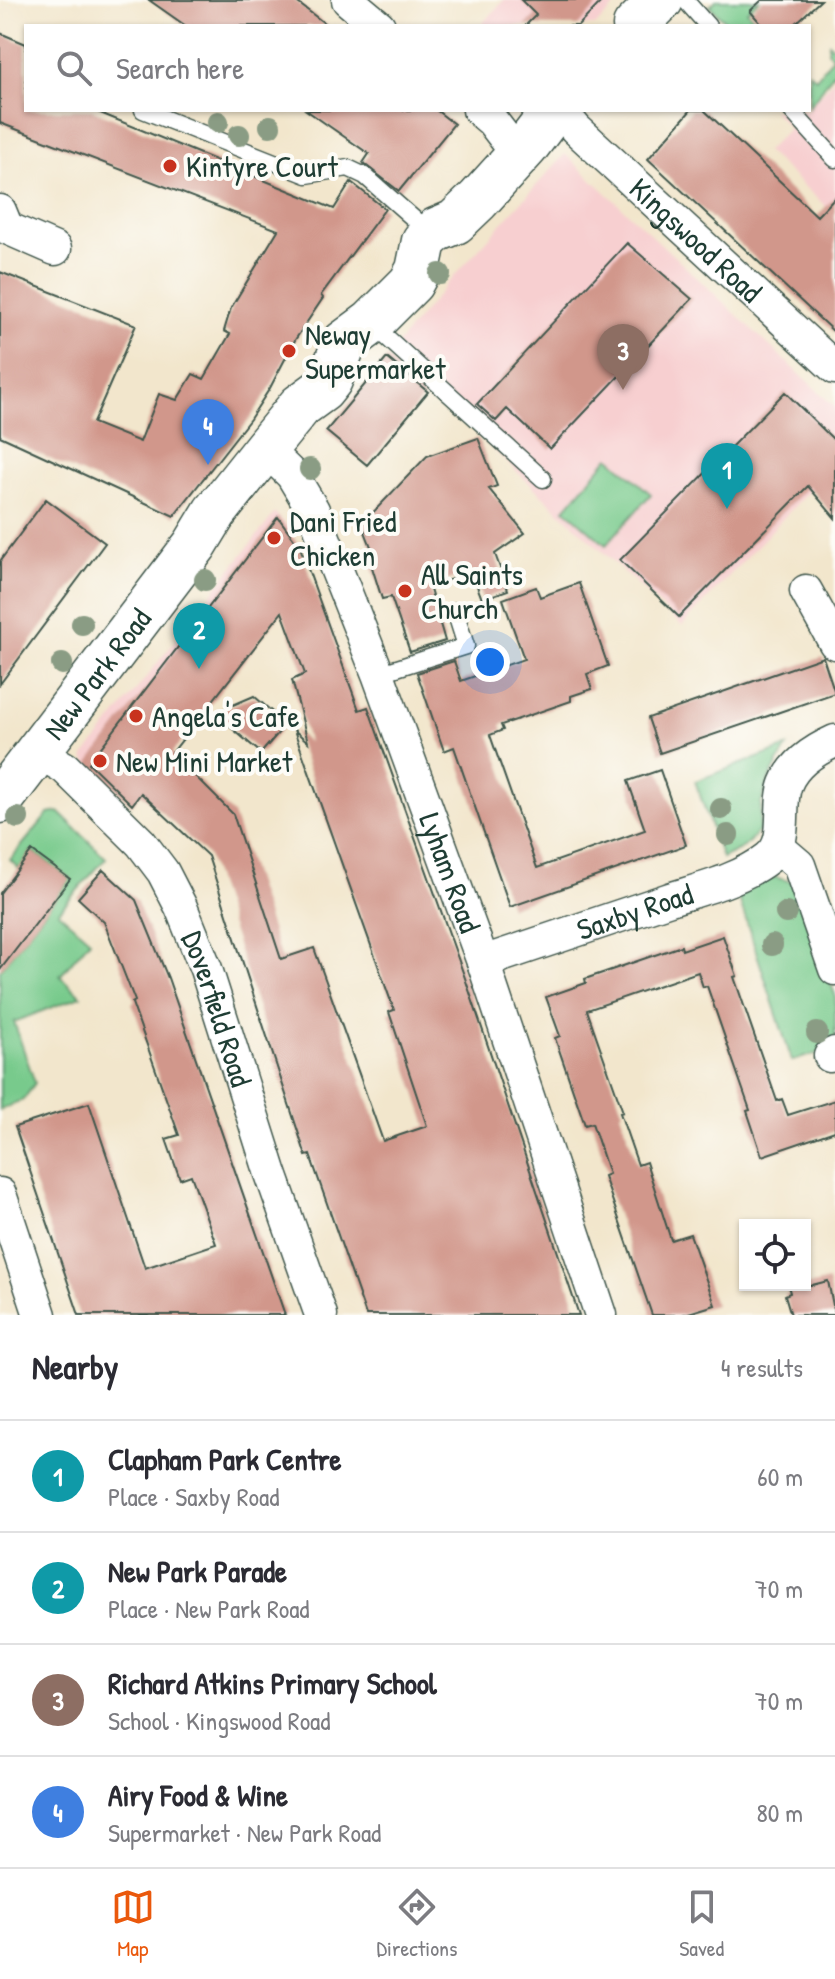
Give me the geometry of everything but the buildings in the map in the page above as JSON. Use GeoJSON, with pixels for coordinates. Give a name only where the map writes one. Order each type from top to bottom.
{"type":"FeatureCollection","features":[{"type":"Feature","properties":{"kind":"street"},"geometry":{"type":"LineString","coordinates":[[348,0],[377,24]]}},
{"type":"Feature","properties":{"kind":"street"},"geometry":{"type":"LineString","coordinates":[[637,24],[661,0]]}},
{"type":"Feature","properties":{"kind":"street"},"geometry":{"type":"LineString","coordinates":[[481,112],[518,155]]}},
{"type":"Feature","properties":{"kind":"street"},"geometry":{"type":"LineString","coordinates":[[431,234],[463,215],[555,112]]}},
{"type":"Feature","properties":{"kind":"street","name":"Kingswood Road"},"geometry":{"type":"LineString","coordinates":[[559,112],[835,368]]}},
{"type":"Feature","properties":{"kind":"street"},"geometry":{"type":"LineString","coordinates":[[0,211],[7,228],[55,249]]}},
{"type":"Feature","properties":{"kind":"street","name":"New Park Road"},"geometry":{"type":"LineString","coordinates":[[0,801],[30,747],[300,406],[330,380],[344,343],[371,323],[411,283],[418,270],[424,241],[431,234]]}},
{"type":"Feature","properties":{"kind":"street","name":"Lyham Road"},"geometry":{"type":"LineString","coordinates":[[265,449],[292,475],[313,510],[378,674],[483,962],[601,1315]]}},
{"type":"Feature","properties":{"kind":"street"},"geometry":{"type":"LineString","coordinates":[[806,591],[835,643]]}},
{"type":"Feature","properties":{"kind":"street"},"geometry":{"type":"LineString","coordinates":[[835,741],[798,765],[785,785],[779,848],[799,865],[835,969]]}},
{"type":"Feature","properties":{"kind":"street","name":"Doverfield Road"},"geometry":{"type":"LineString","coordinates":[[30,747],[65,768],[141,843],[163,872],[181,907],[206,969],[270,1171],[321,1315]]}},
{"type":"Feature","properties":{"kind":"street","name":"Saxby Road"},"geometry":{"type":"LineString","coordinates":[[483,962],[747,871],[779,848]]}},
{"type":"Feature","properties":{"kind":"street"},"geometry":{"type":"LineString","coordinates":[[0,1194],[40,1315]]}},
{"type":"Feature","properties":{"kind":"lane"},"geometry":{"type":"LineString","coordinates":[[685,0],[706,24]]}},
{"type":"Feature","properties":{"kind":"lane"},"geometry":{"type":"LineString","coordinates":[[148,112],[307,175],[348,168],[365,176],[431,234]]}},
{"type":"Feature","properties":{"kind":"lane"},"geometry":{"type":"LineString","coordinates":[[793,112],[835,159]]}},
{"type":"Feature","properties":{"kind":"lane"},"geometry":{"type":"LineString","coordinates":[[371,323],[543,479]]}},
{"type":"Feature","properties":{"kind":"lane"},"geometry":{"type":"LineString","coordinates":[[378,674],[466,646],[455,611]]}},
{"type":"Feature","properties":{"kind":"shaded area"},"geometry":{"type":"Polygon","coordinates":[[[504,0],[620,2],[597,24],[482,24],[504,0]]]}},
{"type":"Feature","properties":{"kind":"shaded area"},"geometry":{"type":"Polygon","coordinates":[[[835,78],[835,215],[766,151],[789,128],[774,112],[811,112],[811,105],[835,78]]]}},
{"type":"Feature","properties":{"kind":"shaded area"},"geometry":{"type":"Polygon","coordinates":[[[565,154],[835,407],[835,463],[682,626],[390,353],[446,285],[565,154]]]}},
{"type":"Feature","properties":{"kind":"shaded area"},"geometry":{"type":"Polygon","coordinates":[[[275,513],[295,535],[98,777],[83,758],[275,513]]]}},
{"type":"Feature","properties":{"kind":"green space"},"geometry":{"type":"Polygon","coordinates":[[[716,0],[759,0],[747,11],[758,24],[728,24],[710,6],[716,0]]]}},
{"type":"Feature","properties":{"kind":"green space"},"geometry":{"type":"Polygon","coordinates":[[[829,43],[835,48],[835,71],[811,104],[811,74],[816,78],[833,57],[828,52],[829,43]]]}},
{"type":"Feature","properties":{"kind":"green space"},"geometry":{"type":"Polygon","coordinates":[[[609,457],[651,494],[606,545],[565,509],[609,457]]]}},
{"type":"Feature","properties":{"kind":"green space"},"geometry":{"type":"Polygon","coordinates":[[[787,747],[769,779],[761,804],[759,831],[744,847],[722,858],[695,781],[787,747]]]}},
{"type":"Feature","properties":{"kind":"green space"},"geometry":{"type":"Polygon","coordinates":[[[59,812],[106,858],[58,912],[90,940],[60,976],[81,996],[14,1022],[35,1083],[24,1099],[0,1110],[0,970],[70,879],[32,851],[19,869],[10,860],[48,814],[59,812]]]}},
{"type":"Feature","properties":{"kind":"green space"},"geometry":{"type":"Polygon","coordinates":[[[774,877],[793,882],[835,995],[835,1041],[816,1054],[792,1061],[736,890],[774,877]]]}},
{"type":"Feature","properties":{"kind":"place","name":"Kintyre Court"},"geometry":{"type":"Point","coordinates":[170,166]}},
{"type":"Feature","properties":{"kind":"place","name":"Neway Supermarket"},"geometry":{"type":"Point","coordinates":[289,351]}},
{"type":"Feature","properties":{"kind":"place","name":"Richard Atkins Primary School"},"geometry":{"type":"Point","coordinates":[623,390]}},
{"type":"Feature","properties":{"kind":"place","name":"Airy Food & Wine"},"geometry":{"type":"Point","coordinates":[208,465]}},
{"type":"Feature","properties":{"kind":"place","name":"Clapham Park Centre"},"geometry":{"type":"Point","coordinates":[727,509]}},
{"type":"Feature","properties":{"kind":"place","name":"Dani Fried Chicken"},"geometry":{"type":"Point","coordinates":[274,538]}},
{"type":"Feature","properties":{"kind":"place","name":"All Saints Church"},"geometry":{"type":"Point","coordinates":[405,591]}},
{"type":"Feature","properties":{"kind":"place","name":"New Park Parade"},"geometry":{"type":"Point","coordinates":[199,669]}},
{"type":"Feature","properties":{"kind":"place","name":"Angela's Cafe"},"geometry":{"type":"Point","coordinates":[136,716]}},
{"type":"Feature","properties":{"kind":"place","name":"New Mini Market"},"geometry":{"type":"Point","coordinates":[100,761]}}]}
